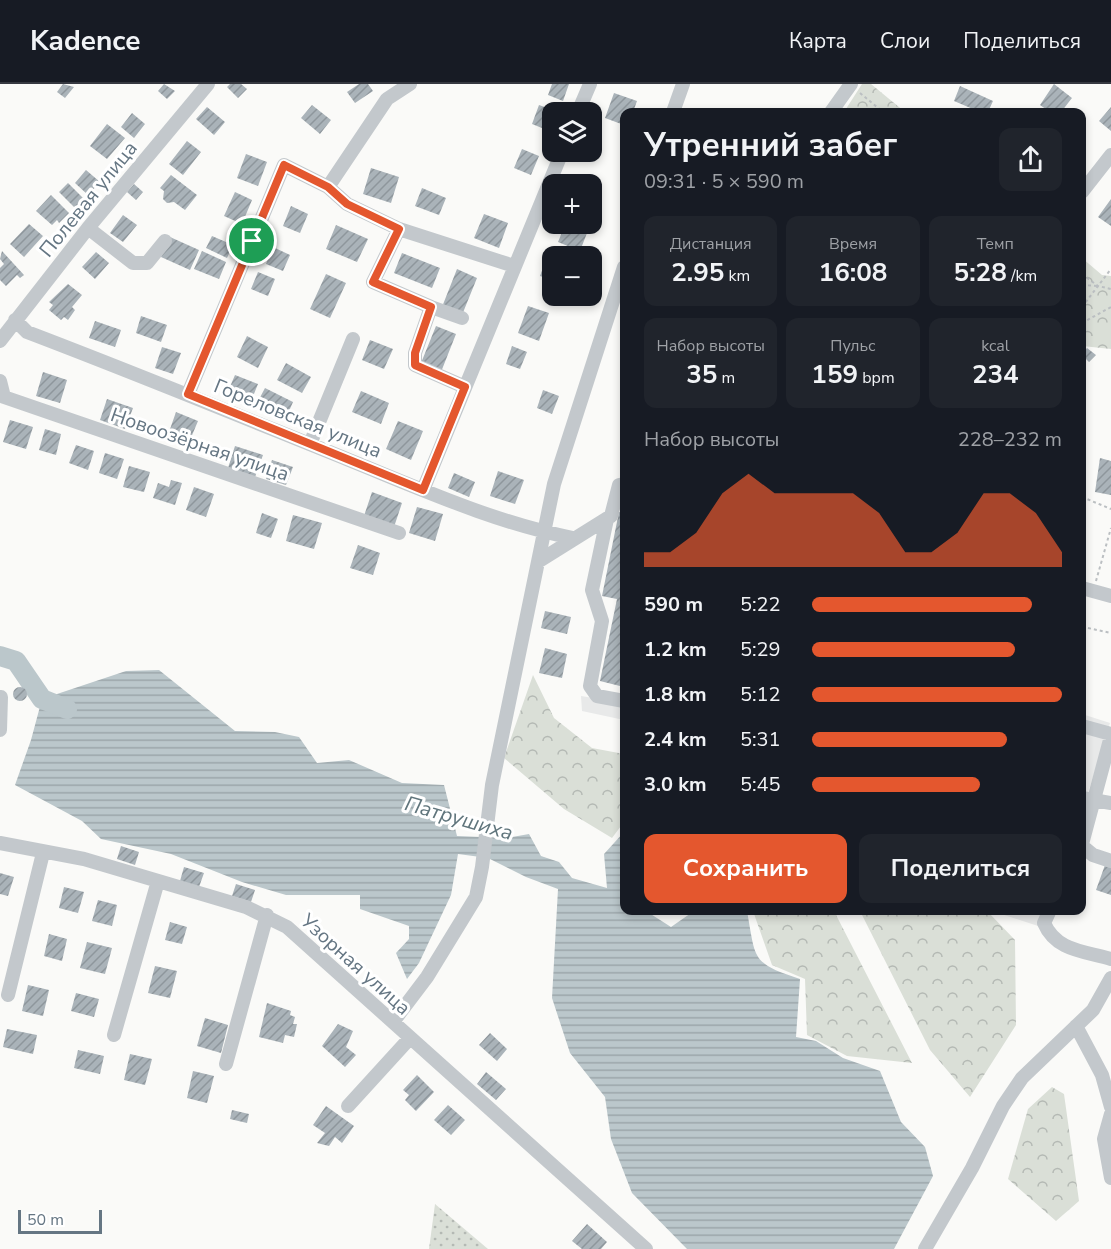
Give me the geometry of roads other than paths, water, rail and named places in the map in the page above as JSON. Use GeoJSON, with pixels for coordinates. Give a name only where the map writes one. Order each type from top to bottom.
{"type":"FeatureCollection","features":[{"type":"Feature","properties":{"kind":"street","name":"Полевая улица"},"geometry":{"type":"LineString","coordinates":[[0,341],[88,228],[208,84]]}},
{"type":"Feature","properties":{"kind":"street"},"geometry":{"type":"LineString","coordinates":[[328,187],[387,99],[410,84]]}},
{"type":"Feature","properties":{"kind":"street"},"geometry":{"type":"LineString","coordinates":[[582,102],[590,84]]}},
{"type":"Feature","properties":{"kind":"street"},"geometry":{"type":"LineString","coordinates":[[674,108],[682,84]]}},
{"type":"Feature","properties":{"kind":"street"},"geometry":{"type":"LineString","coordinates":[[834,108],[851,85]]}},
{"type":"Feature","properties":{"kind":"street"},"geometry":{"type":"LineString","coordinates":[[1086,187],[1111,155]]}},
{"type":"Feature","properties":{"kind":"street"},"geometry":{"type":"LineString","coordinates":[[423,490],[558,162]]}},
{"type":"Feature","properties":{"kind":"street"},"geometry":{"type":"LineString","coordinates":[[188,394],[284,165],[328,187],[347,204],[399,229],[514,266]]}},
{"type":"Feature","properties":{"kind":"street"},"geometry":{"type":"LineString","coordinates":[[88,228],[133,263],[147,263],[165,241]]}},
{"type":"Feature","properties":{"kind":"street"},"geometry":{"type":"LineString","coordinates":[[399,229],[373,282],[462,318]]}},
{"type":"Feature","properties":{"kind":"street"},"geometry":{"type":"LineString","coordinates":[[393,1023],[428,977],[476,897],[492,785],[554,484],[620,279]]}},
{"type":"Feature","properties":{"kind":"street"},"geometry":{"type":"LineString","coordinates":[[431,307],[415,353],[415,365],[465,387]]}},
{"type":"Feature","properties":{"kind":"street","name":"Гореловская улица"},"geometry":{"type":"LineString","coordinates":[[15,320],[27,332],[188,394],[423,490],[545,533],[573,538]]}},
{"type":"Feature","properties":{"kind":"street"},"geometry":{"type":"LineString","coordinates":[[310,444],[353,339]]}},
{"type":"Feature","properties":{"kind":"street","name":"Новоозёрная улица"},"geometry":{"type":"LineString","coordinates":[[0,381],[4,397],[399,533]]}},
{"type":"Feature","properties":{"kind":"street"},"geometry":{"type":"LineString","coordinates":[[538,561],[611,516],[615,491],[620,485]]}},
{"type":"Feature","properties":{"kind":"street"},"geometry":{"type":"LineString","coordinates":[[607,519],[592,590],[602,621],[590,686],[597,696],[620,700]]}},
{"type":"Feature","properties":{"kind":"street"},"geometry":{"type":"LineString","coordinates":[[1087,590],[1111,596]]}},
{"type":"Feature","properties":{"kind":"street"},"geometry":{"type":"LineString","coordinates":[[0,730],[1,697]]}},
{"type":"Feature","properties":{"kind":"street"},"geometry":{"type":"LineString","coordinates":[[1086,727],[1111,735],[1087,799],[1111,803]]}},
{"type":"Feature","properties":{"kind":"street","name":"Узорная улица"},"geometry":{"type":"LineString","coordinates":[[0,843],[84,859],[267,915],[309,945],[646,1249]]}},
{"type":"Feature","properties":{"kind":"street"},"geometry":{"type":"LineString","coordinates":[[1086,848],[1094,855],[1111,861]]}},
{"type":"Feature","properties":{"kind":"street"},"geometry":{"type":"LineString","coordinates":[[8,995],[43,853]]}},
{"type":"Feature","properties":{"kind":"street"},"geometry":{"type":"LineString","coordinates":[[114,1035],[158,881]]}},
{"type":"Feature","properties":{"kind":"street"},"geometry":{"type":"LineString","coordinates":[[226,1064],[267,915]]}},
{"type":"Feature","properties":{"kind":"street"},"geometry":{"type":"LineString","coordinates":[[1048,915],[1044,923],[1049,934],[1058,944],[1111,959]]}},
{"type":"Feature","properties":{"kind":"street"},"geometry":{"type":"LineString","coordinates":[[925,1249],[972,1168],[1003,1106],[1022,1078],[1093,1010],[1111,978]]}},
{"type":"Feature","properties":{"kind":"street"},"geometry":{"type":"LineString","coordinates":[[1076,1026],[1105,1083],[1111,1107]]}},
{"type":"Feature","properties":{"kind":"street"},"geometry":{"type":"LineString","coordinates":[[348,1106],[410,1038]]}},
{"type":"Feature","properties":{"kind":"street"},"geometry":{"type":"LineString","coordinates":[[1111,1114],[1104,1139],[1111,1178]]}},
{"type":"Feature","properties":{"kind":"waterway","name":"Патрушиха"},"geometry":{"type":"LineString","coordinates":[[0,656],[16,661],[42,699],[67,709]]}}]}
